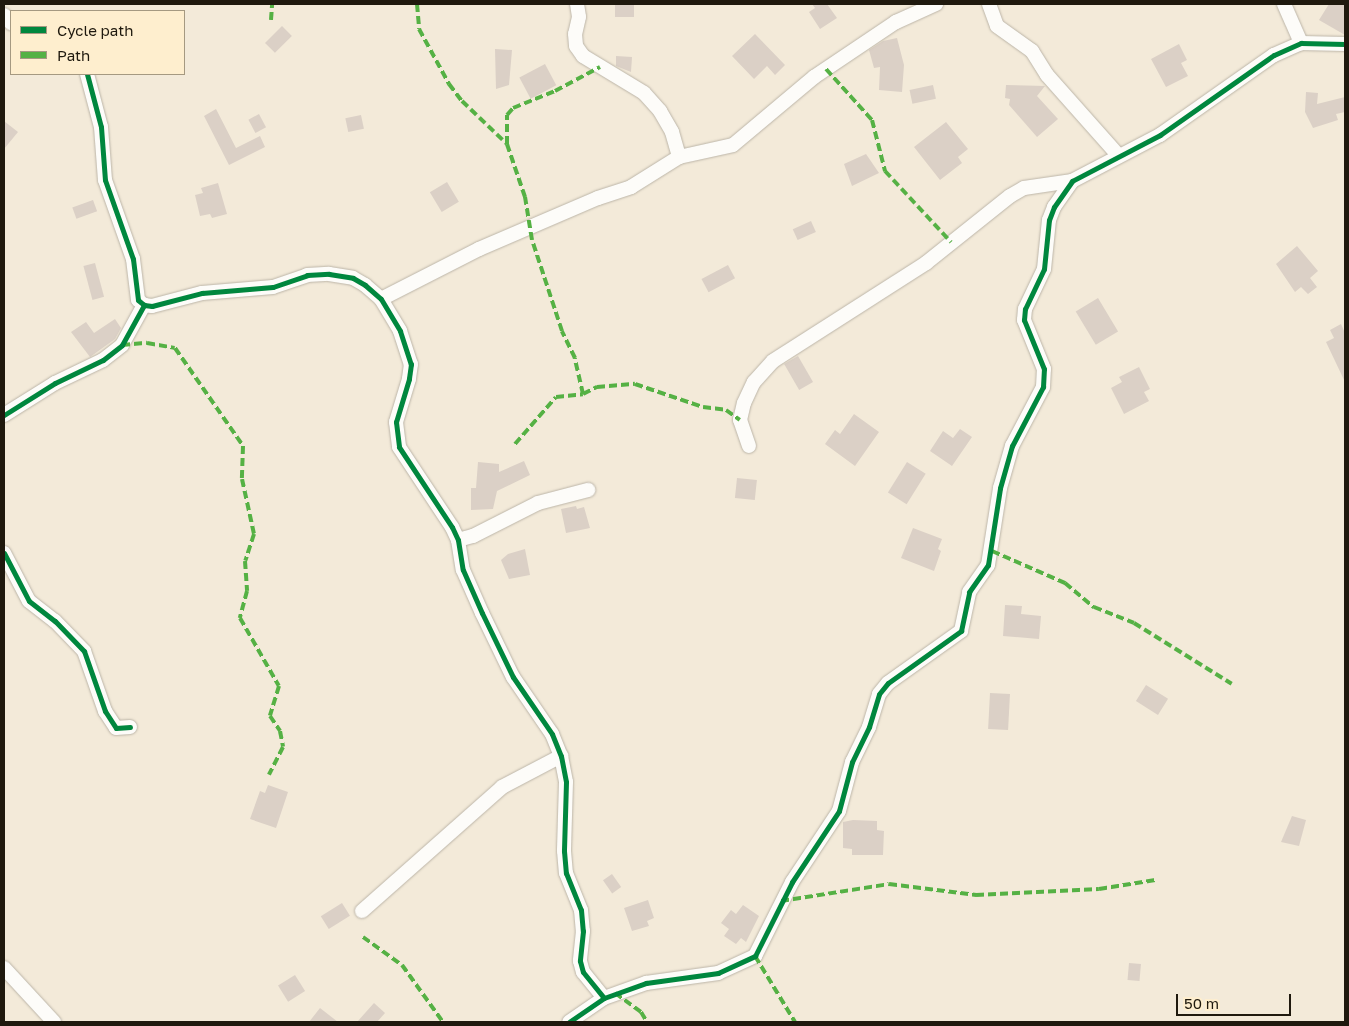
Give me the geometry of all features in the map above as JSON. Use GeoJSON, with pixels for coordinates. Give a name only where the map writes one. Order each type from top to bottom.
{"type":"FeatureCollection","features":[{"type":"Feature","properties":{"kind":"street"},"geometry":{"type":"LineString","coordinates":[[577,4],[579,17],[576,46],[583,56],[644,92],[668,125],[679,157]]}},
{"type":"Feature","properties":{"kind":"street"},"geometry":{"type":"LineString","coordinates":[[380,299],[479,248],[598,198],[631,187],[679,157],[733,145],[814,77],[896,22],[936,4]]}},
{"type":"Feature","properties":{"kind":"street"},"geometry":{"type":"LineString","coordinates":[[990,4],[997,26],[1032,51],[1047,75],[1119,156]]}},
{"type":"Feature","properties":{"kind":"street"},"geometry":{"type":"LineString","coordinates":[[1284,4],[1301,43]]}},
{"type":"Feature","properties":{"kind":"street"},"geometry":{"type":"LineString","coordinates":[[749,446],[740,420],[744,403],[754,382],[773,361],[926,263],[1010,196],[1024,188],[1072,181],[1160,135],[1274,55],[1301,43],[1345,44]]}},
{"type":"Feature","properties":{"kind":"street"},"geometry":{"type":"LineString","coordinates":[[87,75],[101,127],[105,180],[133,259],[138,300],[144,305],[152,306],[217,291],[273,287],[307,275],[353,278],[380,299],[400,331],[411,364],[395,436],[414,473],[458,540],[462,570],[482,613],[514,677],[552,734],[561,756],[566,782],[564,851],[566,873],[581,910],[583,931],[580,961],[582,972],[604,998]]}},
{"type":"Feature","properties":{"kind":"street"},"geometry":{"type":"LineString","coordinates":[[569,1022],[604,998],[646,983],[718,974],[754,956],[792,882],[839,811],[852,762],[869,727],[879,694],[888,683],[961,631],[969,592],[990,558],[1000,488],[1012,446],[1043,387],[1042,362],[1024,320],[1025,309],[1044,269],[1049,220],[1054,207],[1072,181]]}},
{"type":"Feature","properties":{"kind":"street"},"geometry":{"type":"LineString","coordinates":[[4,415],[56,383],[103,360],[122,345],[144,305]]}},
{"type":"Feature","properties":{"kind":"street"},"geometry":{"type":"LineString","coordinates":[[458,540],[473,536],[538,503],[588,490]]}},
{"type":"Feature","properties":{"kind":"street"},"geometry":{"type":"LineString","coordinates":[[4,553],[29,601],[55,622],[84,652],[105,711],[116,728],[130,727]]}},
{"type":"Feature","properties":{"kind":"street"},"geometry":{"type":"LineString","coordinates":[[362,911],[502,787],[561,756]]}},
{"type":"Feature","properties":{"kind":"street"},"geometry":{"type":"LineString","coordinates":[[4,968],[54,1022]]}},
{"type":"Feature","properties":{"kind":"building"},"geometry":{"type":"Polygon","coordinates":[[[615,4],[634,4],[634,17],[615,17],[615,4]]]}},
{"type":"Feature","properties":{"kind":"building"},"geometry":{"type":"Polygon","coordinates":[[[812,4],[827,4],[837,18],[820,29],[809,12],[815,8],[812,4]]]}},
{"type":"Feature","properties":{"kind":"building"},"geometry":{"type":"Polygon","coordinates":[[[1329,4],[1345,4],[1345,35],[1319,20],[1329,4]]]}},
{"type":"Feature","properties":{"kind":"building"},"geometry":{"type":"Polygon","coordinates":[[[282,26],[292,36],[275,53],[265,43],[282,26]]]}},
{"type":"Feature","properties":{"kind":"building"},"geometry":{"type":"Polygon","coordinates":[[[755,34],[785,65],[775,75],[767,66],[754,79],[732,56],[755,34]]]}},
{"type":"Feature","properties":{"kind":"building"},"geometry":{"type":"Polygon","coordinates":[[[897,38],[904,65],[902,92],[879,90],[880,67],[874,68],[869,50],[883,41],[897,38]]]}},
{"type":"Feature","properties":{"kind":"building"},"geometry":{"type":"Polygon","coordinates":[[[1179,44],[1187,60],[1181,63],[1188,76],[1166,87],[1151,59],[1179,44]]]}},
{"type":"Feature","properties":{"kind":"building"},"geometry":{"type":"Polygon","coordinates":[[[495,49],[512,50],[509,85],[496,89],[495,49]]]}},
{"type":"Feature","properties":{"kind":"building"},"geometry":{"type":"Polygon","coordinates":[[[616,56],[632,57],[631,72],[616,66],[616,56]]]}},
{"type":"Feature","properties":{"kind":"building"},"geometry":{"type":"Polygon","coordinates":[[[545,64],[556,85],[531,99],[519,78],[545,64]]]}},
{"type":"Feature","properties":{"kind":"building"},"geometry":{"type":"Polygon","coordinates":[[[933,85],[936,99],[912,104],[910,90],[933,85]]]}},
{"type":"Feature","properties":{"kind":"building"},"geometry":{"type":"Polygon","coordinates":[[[1006,85],[1045,86],[1037,96],[1058,119],[1037,137],[1009,105],[1010,99],[1005,98],[1006,85]]]}},
{"type":"Feature","properties":{"kind":"building"},"geometry":{"type":"Polygon","coordinates":[[[1306,92],[1318,93],[1317,104],[1345,97],[1345,112],[1336,114],[1338,120],[1313,128],[1305,112],[1306,92]]]}},
{"type":"Feature","properties":{"kind":"building"},"geometry":{"type":"Polygon","coordinates":[[[216,109],[236,148],[260,136],[265,147],[229,165],[204,116],[216,109]]]}},
{"type":"Feature","properties":{"kind":"building"},"geometry":{"type":"Polygon","coordinates":[[[259,114],[266,127],[255,133],[248,120],[259,114]]]}},
{"type":"Feature","properties":{"kind":"building"},"geometry":{"type":"Polygon","coordinates":[[[361,115],[364,129],[348,132],[345,118],[361,115]]]}},
{"type":"Feature","properties":{"kind":"building"},"geometry":{"type":"Polygon","coordinates":[[[4,121],[18,132],[4,149],[4,121]]]}},
{"type":"Feature","properties":{"kind":"building"},"geometry":{"type":"Polygon","coordinates":[[[946,122],[968,149],[958,157],[962,163],[940,180],[914,147],[946,122]]]}},
{"type":"Feature","properties":{"kind":"building"},"geometry":{"type":"Polygon","coordinates":[[[866,154],[879,173],[852,186],[844,164],[866,154]]]}},
{"type":"Feature","properties":{"kind":"building"},"geometry":{"type":"Polygon","coordinates":[[[447,182],[459,202],[442,212],[430,192],[447,182]]]}},
{"type":"Feature","properties":{"kind":"building"},"geometry":{"type":"Polygon","coordinates":[[[218,183],[227,214],[212,218],[210,214],[200,216],[195,195],[203,193],[201,188],[218,183]]]}},
{"type":"Feature","properties":{"kind":"building"},"geometry":{"type":"Polygon","coordinates":[[[93,200],[97,211],[76,219],[72,208],[93,200]]]}},
{"type":"Feature","properties":{"kind":"building"},"geometry":{"type":"Polygon","coordinates":[[[811,221],[816,232],[798,240],[793,229],[811,221]]]}},
{"type":"Feature","properties":{"kind":"building"},"geometry":{"type":"Polygon","coordinates":[[[1297,246],[1318,271],[1310,278],[1317,287],[1308,294],[1301,287],[1295,292],[1276,264],[1297,246]]]}},
{"type":"Feature","properties":{"kind":"building"},"geometry":{"type":"Polygon","coordinates":[[[95,263],[104,297],[92,300],[83,266],[95,263]]]}},
{"type":"Feature","properties":{"kind":"building"},"geometry":{"type":"Polygon","coordinates":[[[728,265],[735,278],[709,292],[702,279],[728,265]]]}},
{"type":"Feature","properties":{"kind":"building"},"geometry":{"type":"Polygon","coordinates":[[[1098,298],[1118,331],[1096,345],[1076,311],[1098,298]]]}},
{"type":"Feature","properties":{"kind":"building"},"geometry":{"type":"Polygon","coordinates":[[[115,319],[121,328],[115,339],[90,357],[71,332],[86,322],[94,333],[115,319]]]}},
{"type":"Feature","properties":{"kind":"building"},"geometry":{"type":"Polygon","coordinates":[[[1341,324],[1345,333],[1345,382],[1326,342],[1334,338],[1330,330],[1341,324]]]}},
{"type":"Feature","properties":{"kind":"building"},"geometry":{"type":"Polygon","coordinates":[[[798,356],[813,382],[799,390],[784,364],[798,356]]]}},
{"type":"Feature","properties":{"kind":"building"},"geometry":{"type":"Polygon","coordinates":[[[1139,367],[1150,389],[1144,392],[1149,401],[1124,414],[1111,388],[1122,382],[1119,377],[1139,367]]]}},
{"type":"Feature","properties":{"kind":"building"},"geometry":{"type":"Polygon","coordinates":[[[854,414],[879,432],[855,466],[825,444],[835,430],[840,434],[854,414]]]}},
{"type":"Feature","properties":{"kind":"building"},"geometry":{"type":"Polygon","coordinates":[[[960,429],[972,437],[952,466],[930,451],[943,431],[953,438],[960,429]]]}},
{"type":"Feature","properties":{"kind":"building"},"geometry":{"type":"Polygon","coordinates":[[[524,461],[530,475],[497,491],[493,509],[471,510],[471,488],[476,488],[478,462],[499,464],[499,472],[524,461]]]}},
{"type":"Feature","properties":{"kind":"building"},"geometry":{"type":"Polygon","coordinates":[[[907,462],[926,474],[907,504],[888,493],[907,462]]]}},
{"type":"Feature","properties":{"kind":"building"},"geometry":{"type":"Polygon","coordinates":[[[737,478],[757,480],[755,500],[735,498],[737,478]]]}},
{"type":"Feature","properties":{"kind":"building"},"geometry":{"type":"Polygon","coordinates":[[[576,506],[577,509],[584,507],[590,528],[566,533],[561,509],[576,506]]]}},
{"type":"Feature","properties":{"kind":"building"},"geometry":{"type":"Polygon","coordinates":[[[913,528],[942,539],[938,549],[941,551],[934,571],[901,558],[913,528]]]}},
{"type":"Feature","properties":{"kind":"building"},"geometry":{"type":"Polygon","coordinates":[[[525,549],[530,575],[509,579],[501,560],[508,554],[525,549]]]}},
{"type":"Feature","properties":{"kind":"building"},"geometry":{"type":"Polygon","coordinates":[[[1005,605],[1022,606],[1021,614],[1041,616],[1039,639],[1003,636],[1005,605]]]}},
{"type":"Feature","properties":{"kind":"building"},"geometry":{"type":"Polygon","coordinates":[[[1146,685],[1168,699],[1158,715],[1136,701],[1146,685]]]}},
{"type":"Feature","properties":{"kind":"building"},"geometry":{"type":"Polygon","coordinates":[[[990,693],[1010,694],[1008,730],[988,729],[990,693]]]}},
{"type":"Feature","properties":{"kind":"building"},"geometry":{"type":"Polygon","coordinates":[[[268,785],[288,792],[276,828],[250,819],[260,791],[265,793],[268,785]]]}},
{"type":"Feature","properties":{"kind":"building"},"geometry":{"type":"Polygon","coordinates":[[[1292,816],[1306,820],[1299,846],[1281,842],[1292,816]]]}},
{"type":"Feature","properties":{"kind":"building"},"geometry":{"type":"Polygon","coordinates":[[[853,820],[877,821],[877,830],[884,831],[883,855],[852,855],[852,849],[843,848],[843,822],[853,820]]]}},
{"type":"Feature","properties":{"kind":"building"},"geometry":{"type":"Polygon","coordinates":[[[612,874],[621,887],[612,893],[603,880],[612,874]]]}},
{"type":"Feature","properties":{"kind":"building"},"geometry":{"type":"Polygon","coordinates":[[[648,900],[654,918],[647,921],[649,926],[632,931],[624,908],[648,900]]]}},
{"type":"Feature","properties":{"kind":"building"},"geometry":{"type":"Polygon","coordinates":[[[342,903],[350,916],[329,929],[321,916],[342,903]]]}},
{"type":"Feature","properties":{"kind":"building"},"geometry":{"type":"Polygon","coordinates":[[[743,905],[759,916],[746,942],[741,938],[736,944],[724,936],[729,929],[721,923],[731,910],[736,914],[743,905]]]}},
{"type":"Feature","properties":{"kind":"building"},"geometry":{"type":"Polygon","coordinates":[[[1129,963],[1141,964],[1139,981],[1128,980],[1129,963]]]}},
{"type":"Feature","properties":{"kind":"building"},"geometry":{"type":"Polygon","coordinates":[[[295,975],[305,991],[288,1002],[278,986],[295,975]]]}},
{"type":"Feature","properties":{"kind":"building"},"geometry":{"type":"Polygon","coordinates":[[[374,1003],[385,1013],[377,1022],[357,1022],[374,1003]]]}},
{"type":"Feature","properties":{"kind":"building"},"geometry":{"type":"Polygon","coordinates":[[[320,1008],[338,1022],[309,1022],[320,1008]]]}},
{"type":"Feature","properties":{"kind":"marked path"},"geometry":{"type":"LineString","coordinates":[[271,20],[272,4]]}},
{"type":"Feature","properties":{"kind":"marked path"},"geometry":{"type":"LineString","coordinates":[[417,4],[419,29],[449,84],[462,101],[507,144]]}},
{"type":"Feature","properties":{"kind":"marked path"},"geometry":{"type":"LineString","coordinates":[[583,394],[575,358],[562,331],[532,240],[525,197],[507,144],[507,115],[513,108],[555,91],[600,67]]}},
{"type":"Feature","properties":{"kind":"marked path"},"geometry":{"type":"LineString","coordinates":[[826,69],[872,120],[885,171],[951,242]]}},
{"type":"Feature","properties":{"kind":"marked path"},"geometry":{"type":"LineString","coordinates":[[122,345],[147,343],[175,348],[243,446],[242,479],[254,534],[245,561],[247,591],[240,618],[279,686],[270,716],[280,731],[283,747],[269,775]]}},
{"type":"Feature","properties":{"kind":"marked path"},"geometry":{"type":"LineString","coordinates":[[515,444],[556,397],[583,394],[597,387],[635,384],[703,407],[726,410],[740,420]]}},
{"type":"Feature","properties":{"kind":"marked path"},"geometry":{"type":"LineString","coordinates":[[992,551],[1065,583],[1094,607],[1134,623],[1232,684]]}},
{"type":"Feature","properties":{"kind":"marked path"},"geometry":{"type":"LineString","coordinates":[[781,901],[889,884],[976,895],[1099,889],[1155,880]]}},
{"type":"Feature","properties":{"kind":"marked path"},"geometry":{"type":"LineString","coordinates":[[363,937],[402,965],[443,1022]]}},
{"type":"Feature","properties":{"kind":"marked path"},"geometry":{"type":"LineString","coordinates":[[755,956],[795,1022]]}},
{"type":"Feature","properties":{"kind":"marked path"},"geometry":{"type":"LineString","coordinates":[[615,993],[641,1012],[647,1022]]}},
{"type":"Feature","properties":{"kind":"cycle path"},"geometry":{"type":"LineString","coordinates":[[604,998],[646,983],[718,973],[755,956],[792,882],[839,811],[852,762],[869,727],[879,694],[888,683],[961,631],[969,592],[988,565],[1000,488],[1012,446],[1043,387],[1044,369],[1024,320],[1025,309],[1044,269],[1049,220],[1054,207],[1072,181],[1160,135],[1274,55],[1301,43],[1345,44]]}},
{"type":"Feature","properties":{"kind":"cycle path"},"geometry":{"type":"LineString","coordinates":[[87,75],[101,127],[105,180],[133,259],[138,300],[144,305],[152,306],[202,293],[273,287],[307,275],[329,274],[353,278],[365,285],[381,299],[400,331],[411,364],[409,379],[396,422],[399,447],[452,527],[458,540],[463,570],[482,613],[513,677],[552,734],[561,756],[566,782],[564,851],[566,873],[581,910],[583,931],[580,961],[583,972],[604,998],[569,1022]]}},
{"type":"Feature","properties":{"kind":"cycle path"},"geometry":{"type":"LineString","coordinates":[[4,415],[55,383],[103,360],[122,345],[144,305]]}},
{"type":"Feature","properties":{"kind":"cycle path"},"geometry":{"type":"LineString","coordinates":[[4,553],[29,601],[55,621],[84,651],[105,711],[116,728],[130,727]]}}]}
